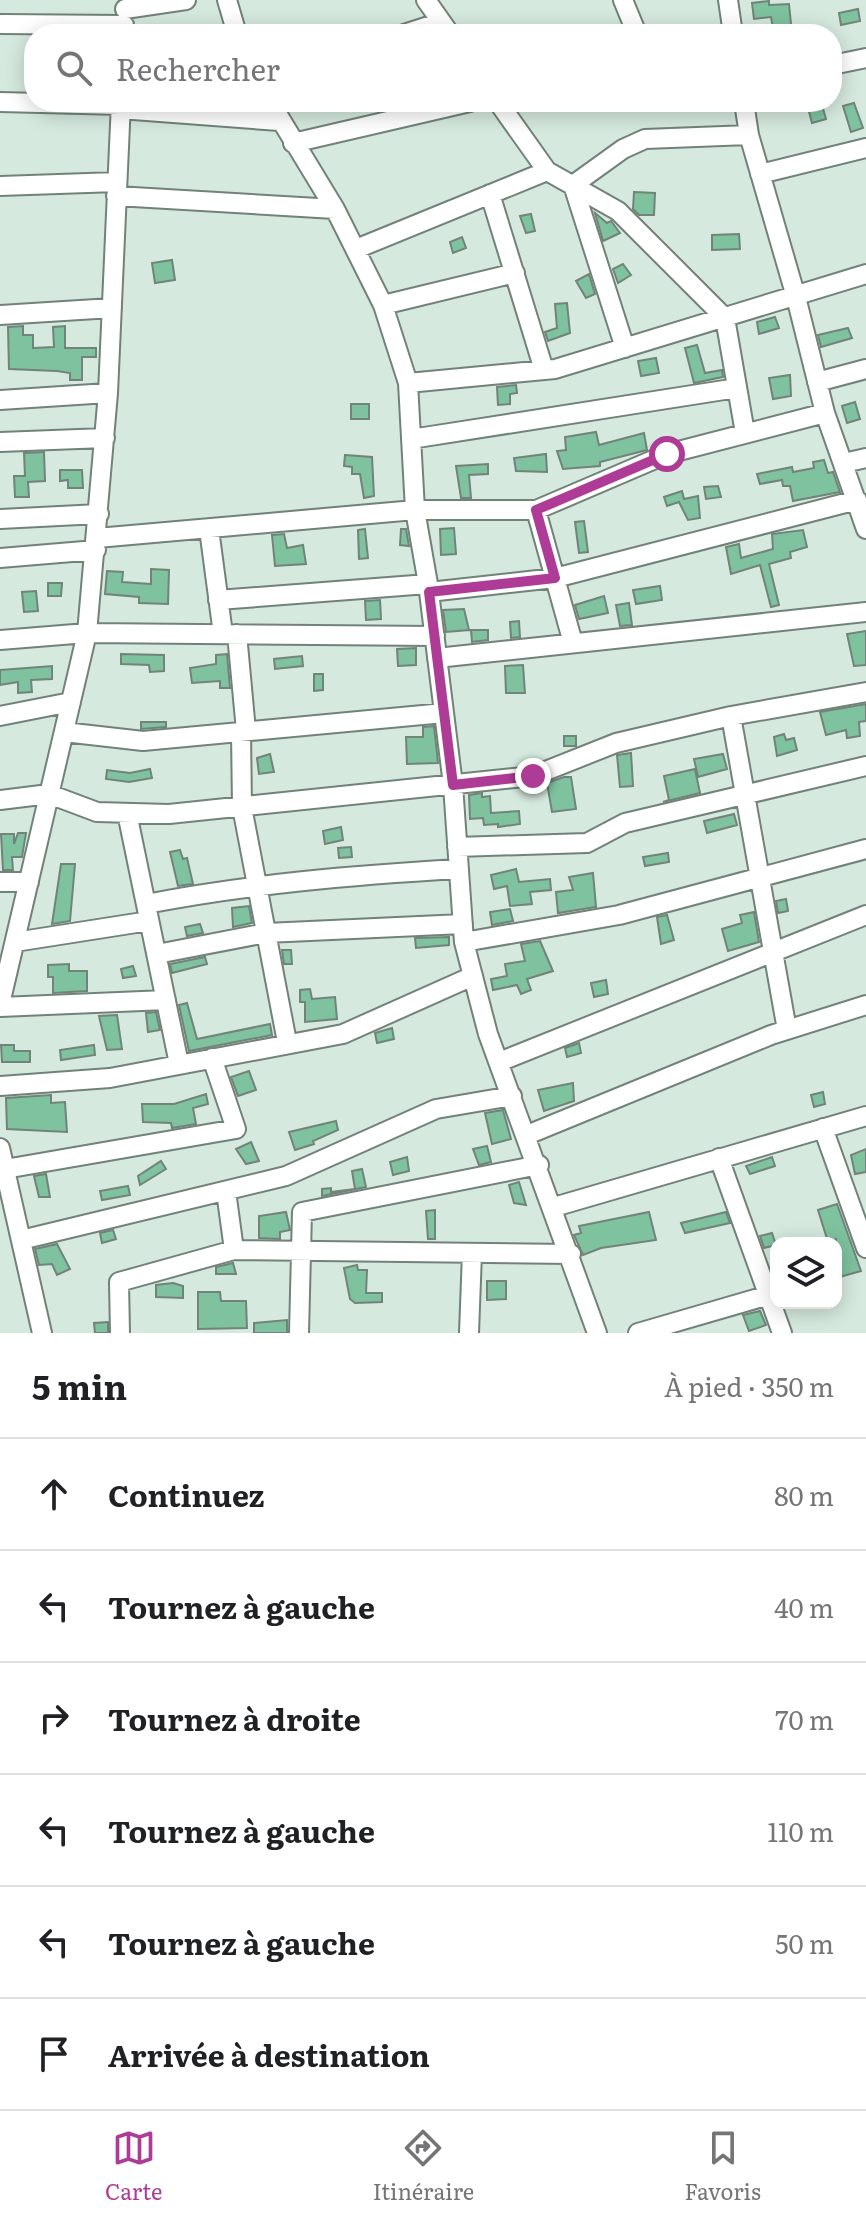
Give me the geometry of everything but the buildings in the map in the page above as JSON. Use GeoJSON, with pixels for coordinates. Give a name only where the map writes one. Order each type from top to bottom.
{"type":"FeatureCollection","features":[{"type":"Feature","properties":{"kind":"street"},"geometry":{"type":"LineString","coordinates":[[0,24],[124,17],[186,0]]}},
{"type":"Feature","properties":{"kind":"street"},"geometry":{"type":"LineString","coordinates":[[227,0],[234,24]]}},
{"type":"Feature","properties":{"kind":"street"},"geometry":{"type":"LineString","coordinates":[[426,0],[443,24]]}},
{"type":"Feature","properties":{"kind":"street"},"geometry":{"type":"LineString","coordinates":[[623,0],[633,24]]}},
{"type":"Feature","properties":{"kind":"street"},"geometry":{"type":"LineString","coordinates":[[728,0],[732,24]]}},
{"type":"Feature","properties":{"kind":"street"},"geometry":{"type":"LineString","coordinates":[[842,63],[866,58]]}},
{"type":"Feature","properties":{"kind":"street"},"geometry":{"type":"LineString","coordinates":[[0,102],[24,103]]}},
{"type":"Feature","properties":{"kind":"street"},"geometry":{"type":"LineString","coordinates":[[121,112],[108,393],[87,633],[29,882],[9,950],[0,1006],[166,1000]]}},
{"type":"Feature","properties":{"kind":"street"},"geometry":{"type":"LineString","coordinates":[[190,112],[279,121]]}},
{"type":"Feature","properties":{"kind":"street"},"geometry":{"type":"LineString","coordinates":[[275,112],[356,249],[383,305],[408,383],[415,510],[435,636],[453,785],[464,933],[473,976],[499,1062],[539,1165],[597,1333]]}},
{"type":"Feature","properties":{"kind":"street"},"geometry":{"type":"LineString","coordinates":[[293,143],[427,112]]}},
{"type":"Feature","properties":{"kind":"street"},"geometry":{"type":"LineString","coordinates":[[505,112],[547,171],[618,211],[725,318],[745,433]]}},
{"type":"Feature","properties":{"kind":"street"},"geometry":{"type":"LineString","coordinates":[[746,112],[749,135],[796,297],[825,413],[866,529]]}},
{"type":"Feature","properties":{"kind":"street"},"geometry":{"type":"LineString","coordinates":[[573,185],[623,149],[645,139],[749,135]]}},
{"type":"Feature","properties":{"kind":"street"},"geometry":{"type":"LineString","coordinates":[[760,174],[866,148]]}},
{"type":"Feature","properties":{"kind":"street"},"geometry":{"type":"LineString","coordinates":[[356,249],[547,171]]}},
{"type":"Feature","properties":{"kind":"street"},"geometry":{"type":"LineString","coordinates":[[573,185],[625,348]]}},
{"type":"Feature","properties":{"kind":"street"},"geometry":{"type":"LineString","coordinates":[[0,186],[117,189],[335,209]]}},
{"type":"Feature","properties":{"kind":"street"},"geometry":{"type":"LineString","coordinates":[[490,194],[544,370]]}},
{"type":"Feature","properties":{"kind":"street"},"geometry":{"type":"LineString","coordinates":[[383,305],[515,273]]}},
{"type":"Feature","properties":{"kind":"street"},"geometry":{"type":"LineString","coordinates":[[408,383],[544,370],[866,274]]}},
{"type":"Feature","properties":{"kind":"street"},"geometry":{"type":"LineString","coordinates":[[0,315],[112,308]]}},
{"type":"Feature","properties":{"kind":"street"},"geometry":{"type":"LineString","coordinates":[[817,382],[866,369]]}},
{"type":"Feature","properties":{"kind":"street"},"geometry":{"type":"LineString","coordinates":[[411,439],[737,388]]}},
{"type":"Feature","properties":{"kind":"street"},"geometry":{"type":"LineString","coordinates":[[0,400],[108,393]]}},
{"type":"Feature","properties":{"kind":"street"},"geometry":{"type":"LineString","coordinates":[[0,558],[209,529],[415,510],[536,510],[667,454],[825,413]]}},
{"type":"Feature","properties":{"kind":"street"},"geometry":{"type":"LineString","coordinates":[[0,442],[105,438]]}},
{"type":"Feature","properties":{"kind":"street"},"geometry":{"type":"LineString","coordinates":[[844,463],[866,458]]}},
{"type":"Feature","properties":{"kind":"street"},"geometry":{"type":"LineString","coordinates":[[218,600],[555,578],[857,500]]}},
{"type":"Feature","properties":{"kind":"street"},"geometry":{"type":"LineString","coordinates":[[536,510],[573,643]]}},
{"type":"Feature","properties":{"kind":"street"},"geometry":{"type":"LineString","coordinates":[[0,519],[99,514]]}},
{"type":"Feature","properties":{"kind":"street"},"geometry":{"type":"LineString","coordinates":[[209,529],[218,600],[230,634],[243,732],[242,807],[287,1042]]}},
{"type":"Feature","properties":{"kind":"street"},"geometry":{"type":"LineString","coordinates":[[437,658],[866,612]]}},
{"type":"Feature","properties":{"kind":"street"},"geometry":{"type":"LineString","coordinates":[[0,640],[87,633],[435,636]]}},
{"type":"Feature","properties":{"kind":"street"},"geometry":{"type":"LineString","coordinates":[[0,800],[49,794],[97,812],[169,814],[533,776],[616,743],[731,716],[866,692]]}},
{"type":"Feature","properties":{"kind":"street"},"geometry":{"type":"LineString","coordinates":[[0,716],[71,702]]}},
{"type":"Feature","properties":{"kind":"street"},"geometry":{"type":"LineString","coordinates":[[64,732],[143,741],[444,713]]}},
{"type":"Feature","properties":{"kind":"street"},"geometry":{"type":"LineString","coordinates":[[731,716],[787,1030]]}},
{"type":"Feature","properties":{"kind":"street"},"geometry":{"type":"LineString","coordinates":[[457,847],[587,843],[625,823],[866,766]]}},
{"type":"Feature","properties":{"kind":"street"},"geometry":{"type":"LineString","coordinates":[[127,813],[179,1064]]}},
{"type":"Feature","properties":{"kind":"street"},"geometry":{"type":"LineString","coordinates":[[157,954],[266,933],[464,933],[619,915],[866,849]]}},
{"type":"Feature","properties":{"kind":"street"},"geometry":{"type":"LineString","coordinates":[[9,950],[257,887],[376,873],[459,869]]}},
{"type":"Feature","properties":{"kind":"street"},"geometry":{"type":"LineString","coordinates":[[0,882],[29,882]]}},
{"type":"Feature","properties":{"kind":"street"},"geometry":{"type":"LineString","coordinates":[[499,1062],[774,949],[866,915]]}},
{"type":"Feature","properties":{"kind":"street"},"geometry":{"type":"LineString","coordinates":[[0,1086],[110,1078],[287,1042],[343,1034],[473,976]]}},
{"type":"Feature","properties":{"kind":"street"},"geometry":{"type":"LineString","coordinates":[[527,1135],[787,1030],[866,1005]]}},
{"type":"Feature","properties":{"kind":"street"},"geometry":{"type":"LineString","coordinates":[[5,1169],[236,1129],[212,1058]]}},
{"type":"Feature","properties":{"kind":"street"},"geometry":{"type":"LineString","coordinates":[[21,1240],[286,1176],[436,1109],[512,1096]]}},
{"type":"Feature","properties":{"kind":"street"},"geometry":{"type":"LineString","coordinates":[[554,1207],[866,1116]]}},
{"type":"Feature","properties":{"kind":"street"},"geometry":{"type":"LineString","coordinates":[[823,1128],[865,1243]]}},
{"type":"Feature","properties":{"kind":"street"},"geometry":{"type":"LineString","coordinates":[[0,1148],[5,1169],[7,1209],[21,1240],[42,1333]]}},
{"type":"Feature","properties":{"kind":"street"},"geometry":{"type":"LineString","coordinates":[[719,1158],[782,1333]]}},
{"type":"Feature","properties":{"kind":"street"},"geometry":{"type":"LineString","coordinates":[[299,1333],[302,1212],[539,1165]]}},
{"type":"Feature","properties":{"kind":"street"},"geometry":{"type":"LineString","coordinates":[[226,1191],[234,1250]]}},
{"type":"Feature","properties":{"kind":"street"},"geometry":{"type":"LineString","coordinates":[[120,1333],[119,1282],[234,1250],[571,1254]]}},
{"type":"Feature","properties":{"kind":"street"},"geometry":{"type":"LineString","coordinates":[[469,1333],[472,1253]]}},
{"type":"Feature","properties":{"kind":"street"},"geometry":{"type":"LineString","coordinates":[[638,1333],[769,1295]]}},
{"type":"Feature","properties":{"kind":"route"},"geometry":{"type":"LineString","coordinates":[[533,776],[453,785],[429,592],[555,578],[536,510],[667,454]]}}]}
